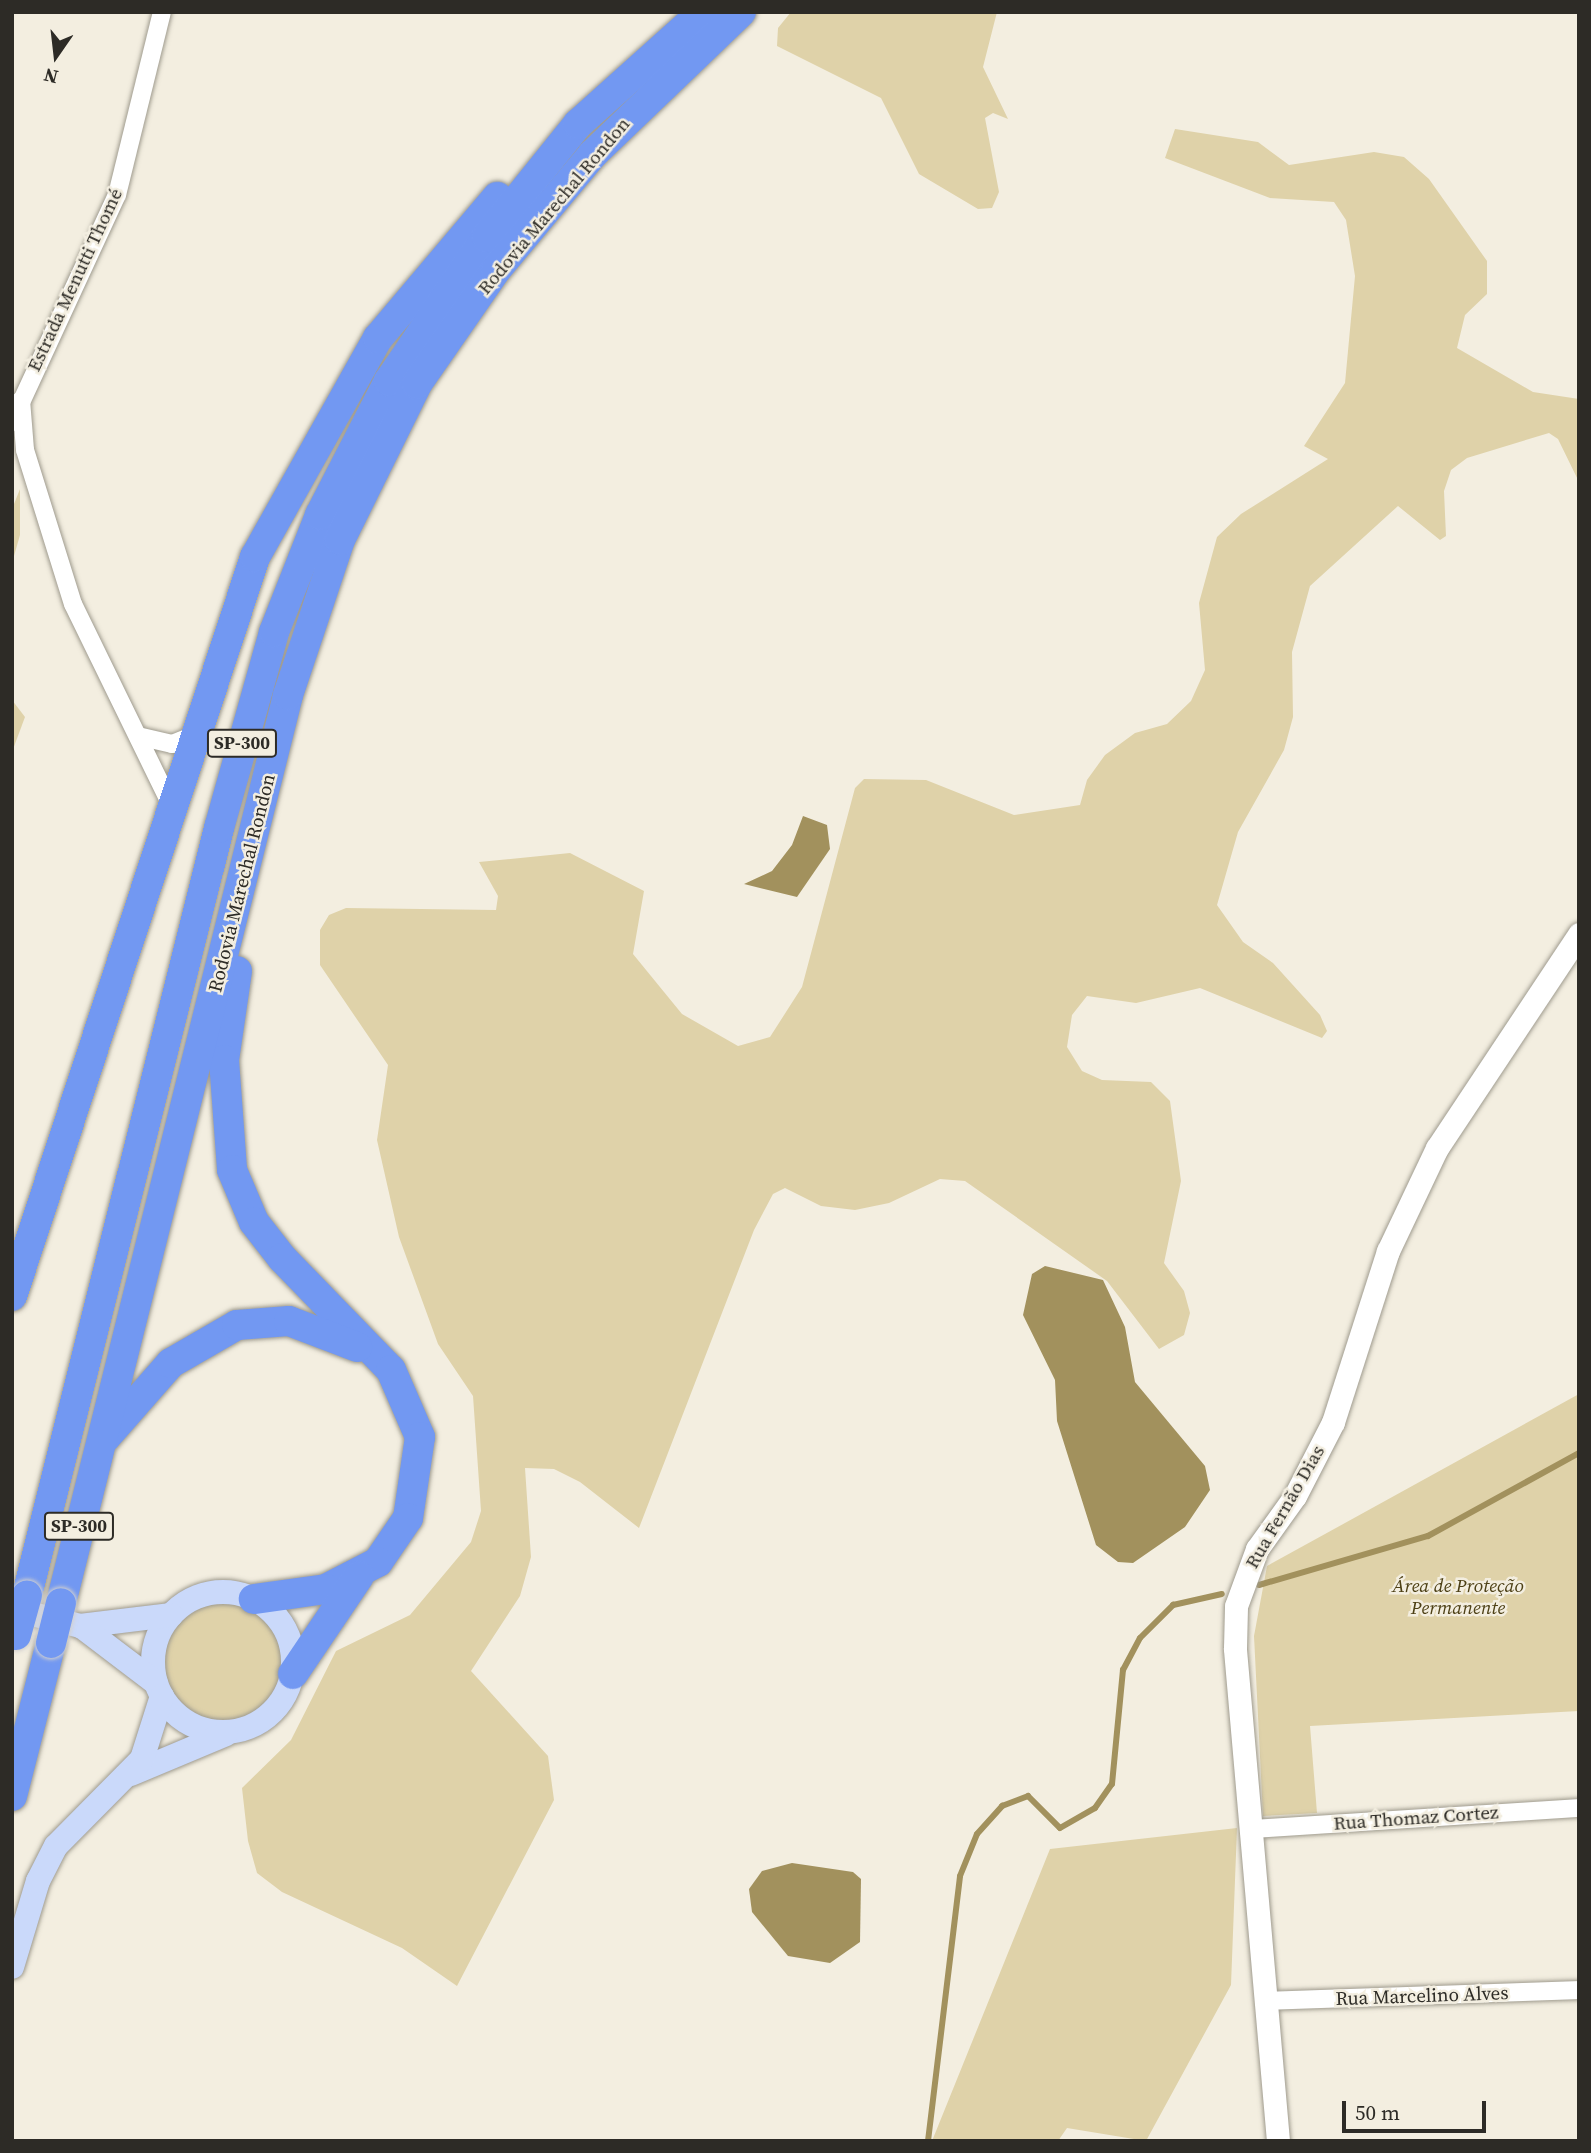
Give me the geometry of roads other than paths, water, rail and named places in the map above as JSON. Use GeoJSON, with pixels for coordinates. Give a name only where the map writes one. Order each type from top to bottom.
{"type":"FeatureCollection","features":[{"type":"Feature","properties":{"kind":"highway","name":"Rodovia Marechal Rondon"},"geometry":{"type":"LineString","coordinates":[[17,1623],[274,632],[320,515],[389,381],[487,237],[578,124],[703,12]]}},
{"type":"Feature","properties":{"kind":"highway","name":"Rodovia Marechal Rondon"},"geometry":{"type":"LineString","coordinates":[[12,1796],[61,1603],[96,1449],[261,811],[288,695],[340,540],[417,384],[496,270],[593,154],[741,12]]}},
{"type":"Feature","properties":{"kind":"highway"},"geometry":{"type":"LineString","coordinates":[[12,1296],[192,736],[260,547],[378,338],[448,248],[578,124]]}},
{"type":"Feature","properties":{"kind":"highway"},"geometry":{"type":"LineString","coordinates":[[261,811],[224,1060],[232,1170],[254,1222],[282,1258],[383,1360],[414,1414],[420,1462],[408,1518],[394,1544],[359,1576],[293,1674]]}},
{"type":"Feature","properties":{"kind":"highway"},"geometry":{"type":"LineString","coordinates":[[96,1449],[171,1363],[237,1325],[263,1319],[317,1327],[383,1360]]}},
{"type":"Feature","properties":{"kind":"highway"},"geometry":{"type":"LineString","coordinates":[[254,1599],[326,1589],[359,1576]]}},
{"type":"Feature","properties":{"kind":"main road"},"geometry":{"type":"LineString","coordinates":[[17,1623],[80,1626],[171,1615],[219,1592],[254,1599],[286,1630],[293,1674],[271,1714],[127,1776]]}},
{"type":"Feature","properties":{"kind":"main road"},"geometry":{"type":"LineString","coordinates":[[12,1967],[38,1881],[57,1846],[82,1814],[127,1776],[152,1740],[159,1689],[154,1647],[171,1615]]}},
{"type":"Feature","properties":{"kind":"main road"},"geometry":{"type":"LineString","coordinates":[[80,1626],[159,1689],[190,1724],[230,1732]]}},
{"type":"Feature","properties":{"kind":"street","name":"Estrada Menutti Thomé"},"geometry":{"type":"LineString","coordinates":[[12,422],[20,397],[117,195],[162,12]]}},
{"type":"Feature","properties":{"kind":"street"},"geometry":{"type":"LineString","coordinates":[[20,397],[26,450],[74,604],[142,737],[171,805]]}},
{"type":"Feature","properties":{"kind":"street"},"geometry":{"type":"LineString","coordinates":[[142,737],[172,744],[192,736]]}},
{"type":"Feature","properties":{"kind":"street","name":"Rua Fernão Dias"},"geometry":{"type":"LineString","coordinates":[[1278,2141],[1265,2001],[1254,1829],[1235,1648],[1244,1577],[1333,1422],[1388,1251],[1437,1148],[1579,934]]}},
{"type":"Feature","properties":{"kind":"street","name":"Rua Thomaz Cortez"},"geometry":{"type":"LineString","coordinates":[[1254,1829],[1579,1808]]}},
{"type":"Feature","properties":{"kind":"street","name":"Rua Marcelino Alves"},"geometry":{"type":"LineString","coordinates":[[1265,2001],[1579,1990]]}},
{"type":"Feature","properties":{"kind":"waterway"},"geometry":{"type":"LineString","coordinates":[[1259,1585],[1428,1536],[1579,1453]]}},
{"type":"Feature","properties":{"kind":"waterway"},"geometry":{"type":"LineString","coordinates":[[928,2141],[960,1876],[977,1834],[1002,1806],[1028,1796],[1060,1828],[1095,1808],[1112,1784],[1123,1670],[1140,1638],[1173,1605],[1222,1594]]}},
{"type":"Feature","properties":{"kind":"park label","name":"Área de Proteção Permanente"},"geometry":{"type":"Point","coordinates":[1458,1597]}}]}
